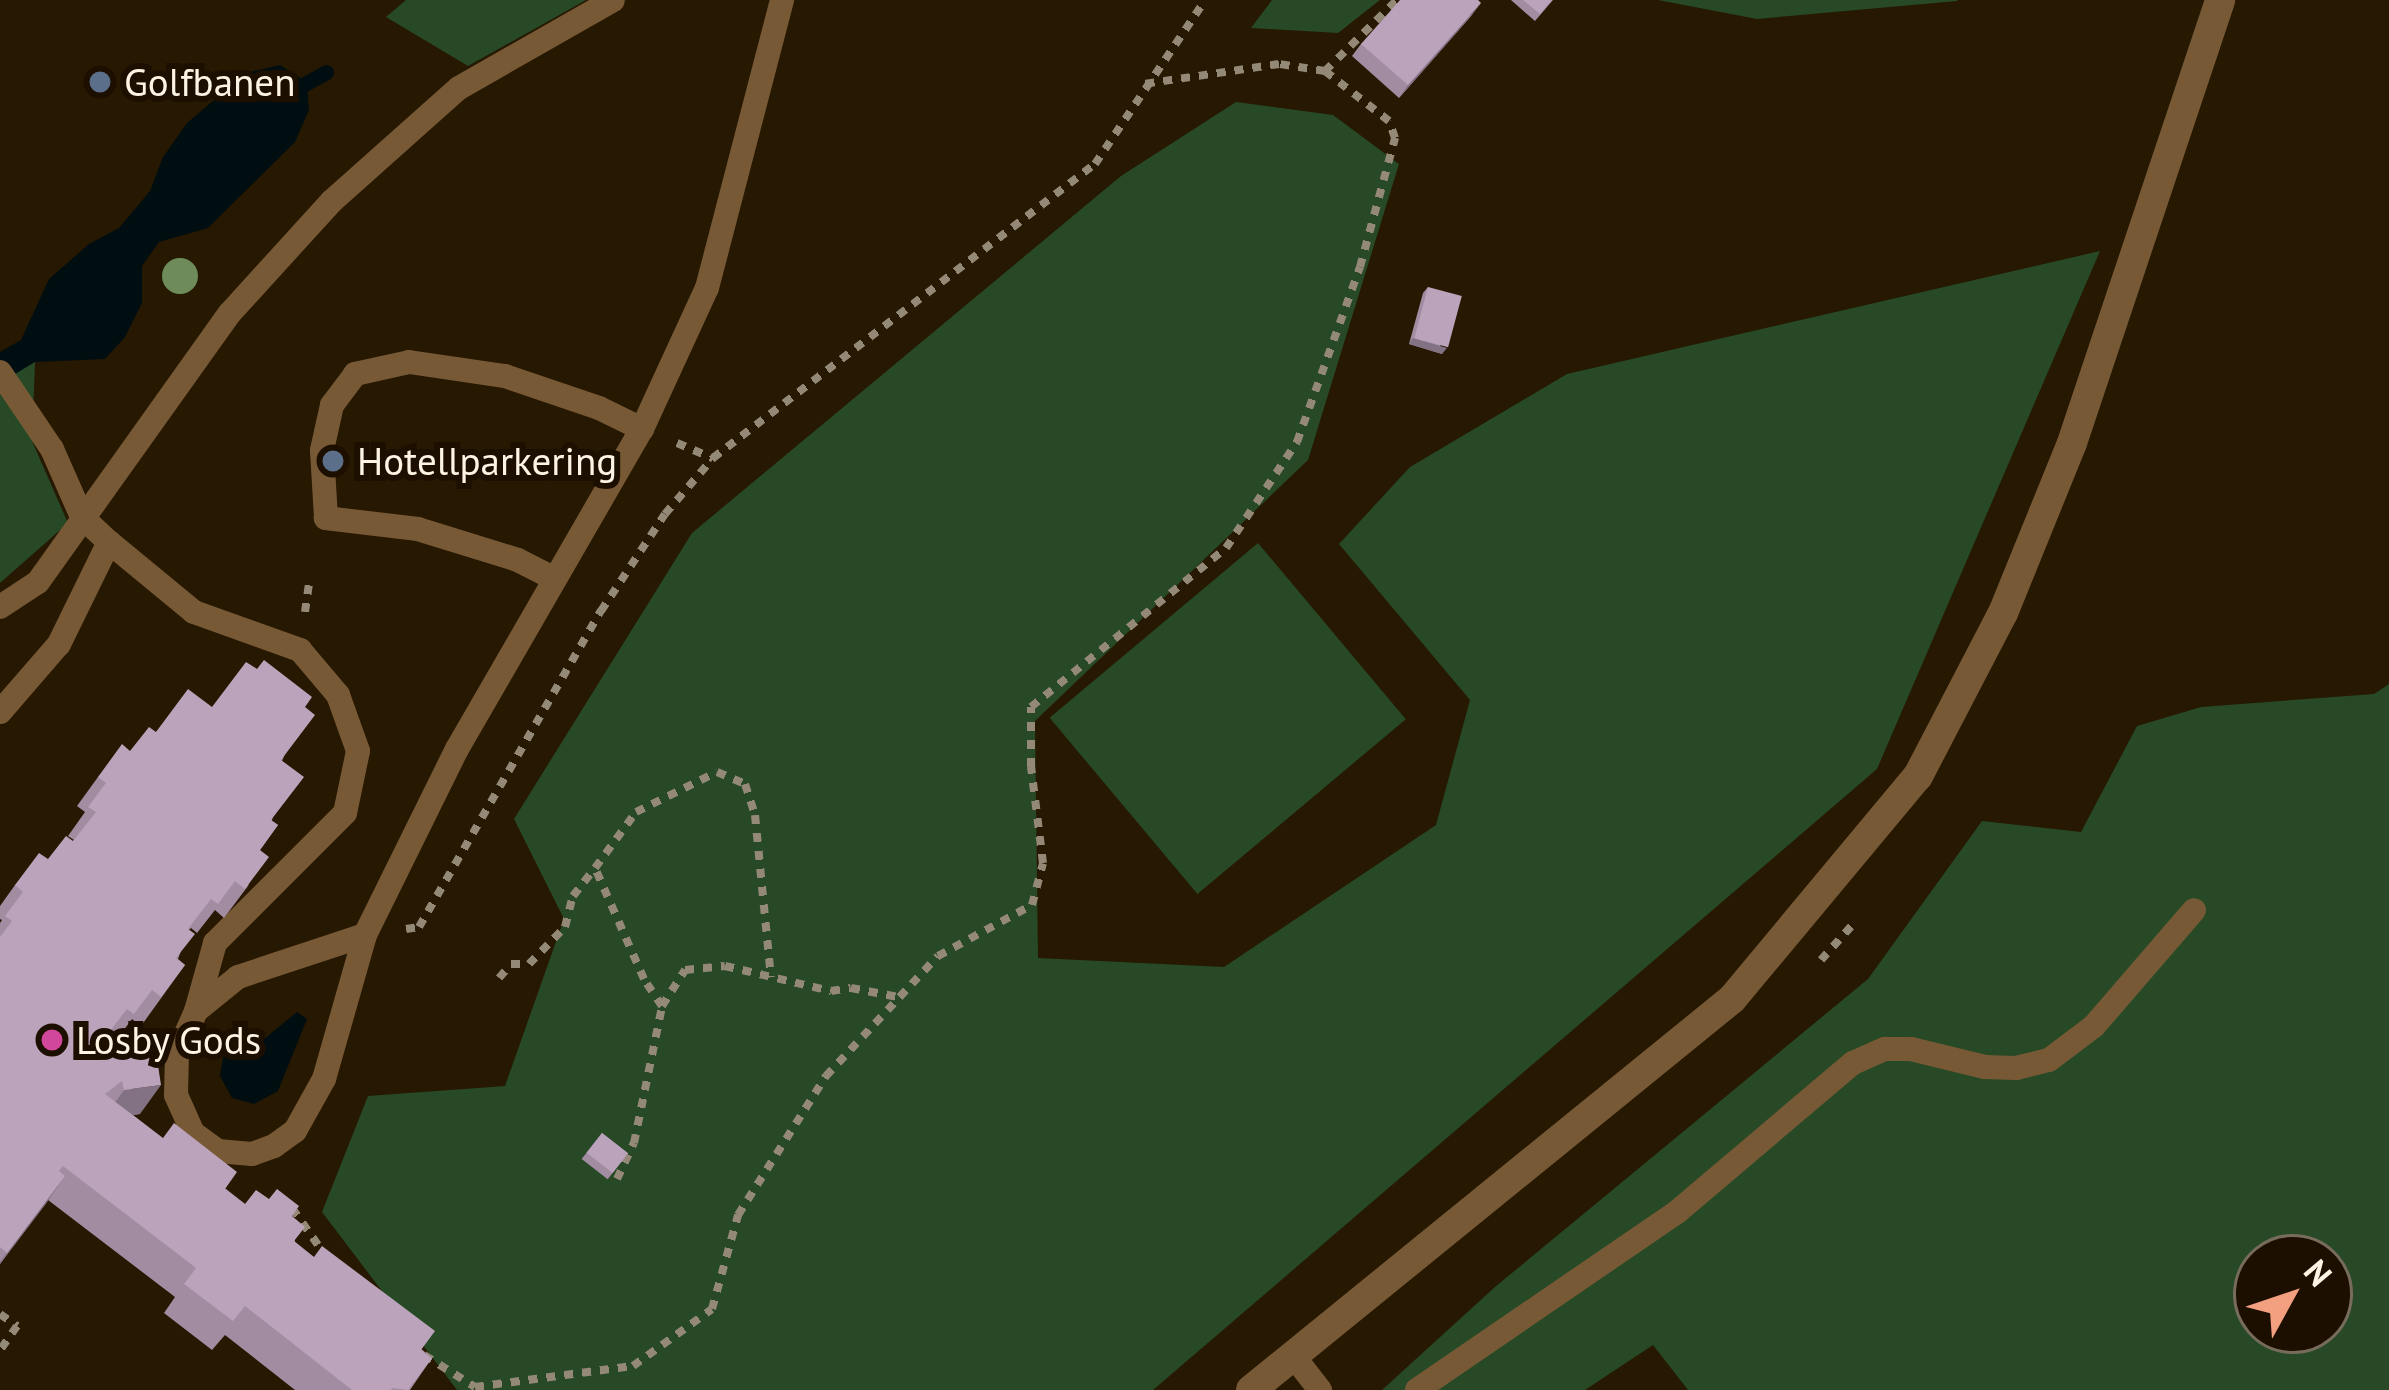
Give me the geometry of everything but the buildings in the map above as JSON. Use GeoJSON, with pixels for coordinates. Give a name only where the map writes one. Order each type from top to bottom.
{"type":"FeatureCollection","features":[{"type":"Feature","properties":{"kind":"street"},"geometry":{"type":"LineString","coordinates":[[1251,1390],[1732,999],[1918,776],[2003,614],[2072,443],[2220,0]]}},
{"type":"Feature","properties":{"kind":"lane"},"geometry":{"type":"LineString","coordinates":[[0,607],[38,582],[230,313],[332,201],[459,88],[613,0]]}},
{"type":"Feature","properties":{"kind":"lane"},"geometry":{"type":"LineString","coordinates":[[7,382],[52,449],[82,517],[194,612],[300,650],[338,695],[358,751],[344,813],[215,944],[196,1011],[177,1054],[176,1095],[193,1133],[218,1150],[252,1154],[295,1131],[324,1079],[365,935],[457,749],[641,429],[707,288],[782,0]]}},
{"type":"Feature","properties":{"kind":"lane"},"geometry":{"type":"LineString","coordinates":[[554,578],[518,560],[418,529],[326,518],[322,450],[332,405],[355,374],[409,362],[505,376],[599,408],[641,429]]}},
{"type":"Feature","properties":{"kind":"lane"},"geometry":{"type":"LineString","coordinates":[[0,712],[59,644],[109,542]]}},
{"type":"Feature","properties":{"kind":"lane"},"geometry":{"type":"LineString","coordinates":[[1417,1390],[1677,1212],[1853,1063],[1885,1048],[1911,1049],[1985,1067],[2016,1069],[2049,1060],[2094,1026],[2194,910]]}},
{"type":"Feature","properties":{"kind":"lane"},"geometry":{"type":"LineString","coordinates":[[196,1011],[238,977],[365,935]]}},
{"type":"Feature","properties":{"kind":"lane"},"geometry":{"type":"LineString","coordinates":[[1295,1358],[1320,1390]]}},
{"type":"Feature","properties":{"kind":"path"},"geometry":{"type":"LineString","coordinates":[[365,935],[419,927],[601,610],[664,514],[713,458],[1095,164],[1144,84],[1205,0]]}},
{"type":"Feature","properties":{"kind":"path"},"geometry":{"type":"LineString","coordinates":[[1325,71],[1397,0]]}},
{"type":"Feature","properties":{"kind":"path"},"geometry":{"type":"LineString","coordinates":[[419,1351],[475,1387],[633,1366],[712,1309],[738,1215],[826,1076],[938,956],[1032,905],[1043,863],[1031,767],[1031,707],[1226,548],[1297,442],[1360,268],[1394,139],[1389,122],[1325,71],[1279,64],[1144,84]]}},
{"type":"Feature","properties":{"kind":"path"},"geometry":{"type":"LineString","coordinates":[[641,429],[713,458]]}},
{"type":"Feature","properties":{"kind":"path"},"geometry":{"type":"LineString","coordinates":[[499,978],[511,964],[529,964],[565,927],[573,896],[636,812],[695,779],[729,774],[745,784],[755,815],[771,977]]}},
{"type":"Feature","properties":{"kind":"path"},"geometry":{"type":"LineString","coordinates":[[595,868],[644,979],[662,1006]]}},
{"type":"Feature","properties":{"kind":"path"},"geometry":{"type":"LineString","coordinates":[[617,1179],[634,1143],[656,1026],[674,980],[704,964],[831,991],[851,988],[900,997]]}},
{"type":"Feature","properties":{"kind":"path"},"geometry":{"type":"LineString","coordinates":[[252,1154],[329,1260]]}},
{"type":"Feature","properties":{"kind":"path"},"geometry":{"type":"LineString","coordinates":[[0,1314],[17,1326]]}},
{"type":"Feature","properties":{"kind":"path"},"geometry":{"type":"LineString","coordinates":[[0,1349],[24,1318]]}},
{"type":"Feature","properties":{"kind":"green space"},"geometry":{"type":"Polygon","coordinates":[[[406,0],[586,0],[468,66],[386,17],[406,0]]]}},
{"type":"Feature","properties":{"kind":"green space"},"geometry":{"type":"Polygon","coordinates":[[[1272,0],[1380,0],[1338,33],[1251,28],[1272,0]]]}},
{"type":"Feature","properties":{"kind":"green space"},"geometry":{"type":"Polygon","coordinates":[[[1658,0],[1957,0],[1957,1],[1757,19],[1658,0]]]}},
{"type":"Feature","properties":{"kind":"green space"},"geometry":{"type":"Polygon","coordinates":[[[1236,102],[1333,115],[1399,164],[1308,460],[1035,721],[1038,958],[1224,967],[1436,825],[1470,700],[1339,544],[1410,467],[1567,374],[2100,251],[1877,769],[1153,1390],[457,1390],[322,1212],[368,1096],[505,1086],[564,919],[514,819],[692,533],[1121,176],[1236,102]]]}},
{"type":"Feature","properties":{"kind":"green space"},"geometry":{"type":"Polygon","coordinates":[[[0,361],[35,362],[32,441],[68,523],[0,583],[0,361]]]}},
{"type":"Feature","properties":{"kind":"green space"},"geometry":{"type":"Polygon","coordinates":[[[1258,543],[1406,719],[1197,894],[1050,718],[1258,543]]]}},
{"type":"Feature","properties":{"kind":"green space"},"geometry":{"type":"Polygon","coordinates":[[[2389,684],[2389,1390],[1688,1390],[1653,1345],[1585,1390],[1382,1390],[1495,1287],[1868,979],[1982,821],[2081,832],[2137,726],[2201,707],[2374,694],[2389,684]]]}},
{"type":"Feature","properties":{"kind":"shaded area"},"geometry":{"type":"Polygon","coordinates":[[[280,65],[307,82],[309,110],[295,142],[208,228],[159,242],[142,266],[142,303],[125,337],[105,359],[35,362],[0,383],[0,352],[21,340],[49,279],[89,244],[119,228],[150,191],[163,157],[187,123],[246,73],[280,65]]]}},
{"type":"Feature","properties":{"kind":"shaded area"},"geometry":{"type":"Polygon","coordinates":[[[297,1012],[307,1019],[278,1091],[254,1104],[232,1098],[220,1076],[223,1057],[259,1043],[297,1012]]]}},
{"type":"Feature","properties":{"kind":"waterway"},"geometry":{"type":"LineString","coordinates":[[292,91],[326,72]]}},
{"type":"Feature","properties":{"kind":"place","name":"Golfbanen"},"geometry":{"type":"Point","coordinates":[100,82]}},
{"type":"Feature","properties":{"kind":"place","name":"Hotellparkering"},"geometry":{"type":"Point","coordinates":[333,461]}},
{"type":"Feature","properties":{"kind":"place","name":"Losby Gods"},"geometry":{"type":"Point","coordinates":[52,1040]}}]}
